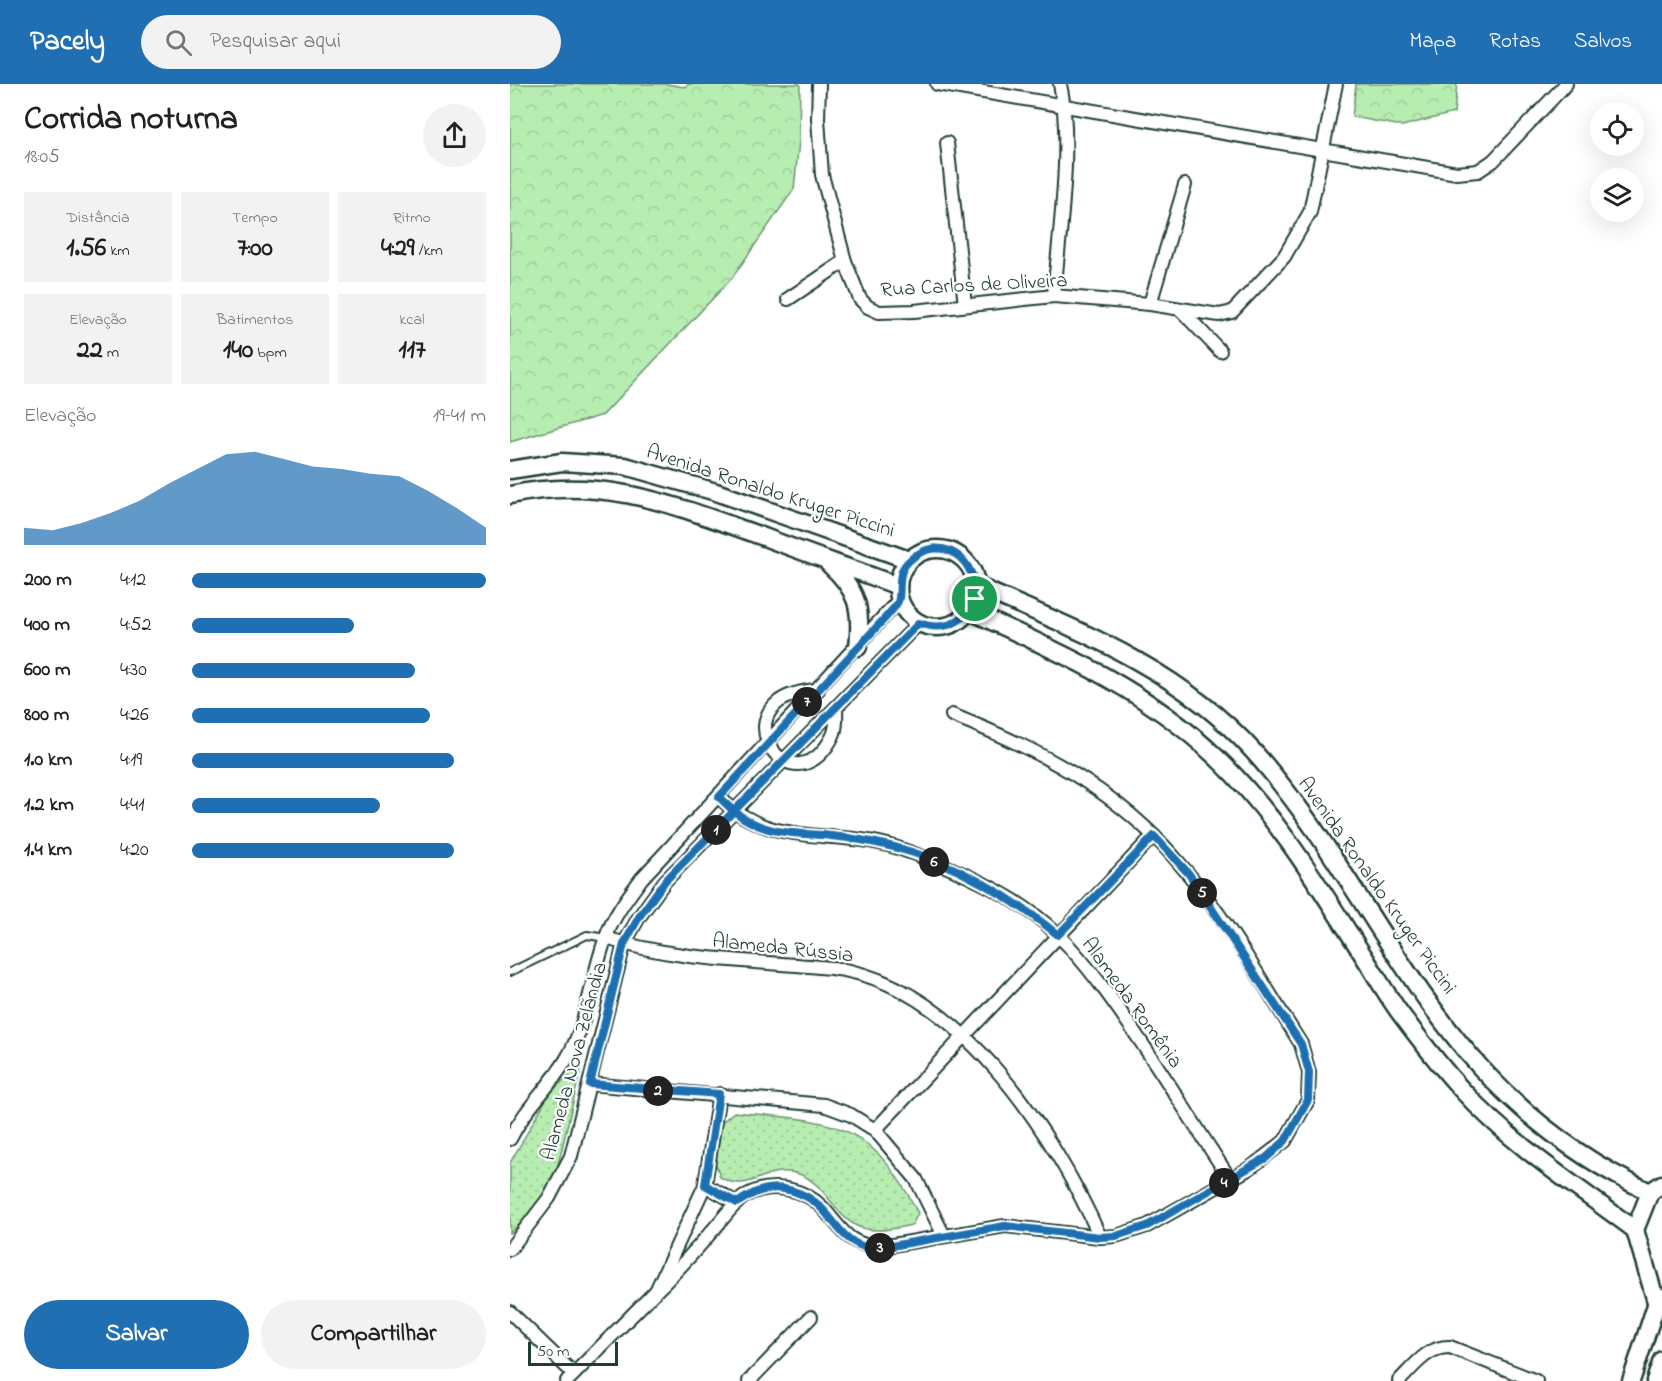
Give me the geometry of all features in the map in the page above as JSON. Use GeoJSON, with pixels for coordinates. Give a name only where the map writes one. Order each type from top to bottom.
{"type":"FeatureCollection","features":[{"type":"Feature","properties":{"kind":"main road","name":"Avenida Ronaldo Kruger Piccini"},"geometry":{"type":"LineString","coordinates":[[510,470],[562,462],[625,466],[716,492],[909,560]]}},
{"type":"Feature","properties":{"kind":"main road","name":"Avenida Ronaldo Kruger Piccini"},"geometry":{"type":"LineString","coordinates":[[510,495],[560,489],[614,491],[661,500],[824,559],[898,593]]}},
{"type":"Feature","properties":{"kind":"main road","name":"Avenida Ronaldo Kruger Piccini"},"geometry":{"type":"LineString","coordinates":[[919,623],[904,609],[898,593],[903,567],[909,560],[926,551],[945,550],[967,563],[974,573],[976,586],[1096,638],[1199,700],[1253,750],[1307,817],[1443,1020],[1482,1069],[1566,1144],[1656,1188]]}},
{"type":"Feature","properties":{"kind":"main road"},"geometry":{"type":"LineString","coordinates":[[824,559],[846,580],[854,592],[858,606],[858,647]]}},
{"type":"Feature","properties":{"kind":"main road"},"geometry":{"type":"LineString","coordinates":[[919,623],[938,627],[956,623],[970,611],[976,586]]}},
{"type":"Feature","properties":{"kind":"main road"},"geometry":{"type":"LineString","coordinates":[[970,611],[1097,670],[1171,719],[1216,757],[1255,798],[1303,861],[1405,1020],[1462,1090],[1537,1157],[1635,1230],[1657,1305]]}},
{"type":"Feature","properties":{"kind":"main road"},"geometry":{"type":"LineString","coordinates":[[1635,1230],[1656,1188]]}},
{"type":"Feature","properties":{"kind":"main road"},"geometry":{"type":"LineString","coordinates":[[1631,1381],[1662,1287]]}},
{"type":"Feature","properties":{"kind":"main road"},"geometry":{"type":"LineString","coordinates":[[1655,1381],[1662,1360]]}},
{"type":"Feature","properties":{"kind":"main road"},"geometry":{"type":"LineString","coordinates":[[1638,1364],[1643,1381]]}},
{"type":"Feature","properties":{"kind":"street","name":"Rua Carlos de Oliveira"},"geometry":{"type":"LineString","coordinates":[[819,84],[818,119],[822,175],[845,261],[860,299],[868,307],[879,312],[1054,296],[1150,304],[1226,315],[1284,257],[1310,212],[1321,151]]}},
{"type":"Feature","properties":{"kind":"street"},"geometry":{"type":"LineString","coordinates":[[937,84],[1456,173],[1478,171],[1493,161],[1566,84]]}},
{"type":"Feature","properties":{"kind":"street"},"geometry":{"type":"LineString","coordinates":[[1054,296],[1063,193],[1065,105],[1060,84]]}},
{"type":"Feature","properties":{"kind":"street"},"geometry":{"type":"LineString","coordinates":[[1321,151],[1336,84]]}},
{"type":"Feature","properties":{"kind":"street"},"geometry":{"type":"LineString","coordinates":[[947,143],[965,305]]}},
{"type":"Feature","properties":{"kind":"street"},"geometry":{"type":"LineString","coordinates":[[1150,304],[1185,185]]}},
{"type":"Feature","properties":{"kind":"street"},"geometry":{"type":"LineString","coordinates":[[788,299],[845,261]]}},
{"type":"Feature","properties":{"kind":"street"},"geometry":{"type":"LineString","coordinates":[[1180,309],[1220,351]]}},
{"type":"Feature","properties":{"kind":"street","name":"Alameda Nova Zelãndia"},"geometry":{"type":"LineString","coordinates":[[510,1139],[519,1120],[566,1060],[576,1036],[614,917],[642,879],[858,647],[898,593]]}},
{"type":"Feature","properties":{"kind":"street","name":"Alameda Nova Zelãndia"},"geometry":{"type":"LineString","coordinates":[[510,1249],[549,1198],[571,1156],[624,944],[639,917],[665,881],[919,623]]}},
{"type":"Feature","properties":{"kind":"street"},"geometry":{"type":"LineString","coordinates":[[818,690],[798,691],[774,705],[766,715],[763,729],[767,745],[783,761],[792,765],[805,765],[817,757],[834,738],[837,729],[836,709]]}},
{"type":"Feature","properties":{"kind":"street"},"geometry":{"type":"LineString","coordinates":[[510,1312],[570,1377],[677,1272],[737,1203],[752,1193],[774,1188],[799,1192],[815,1200],[851,1239],[862,1246],[880,1248],[1005,1226],[1100,1237],[1116,1236],[1147,1226],[1266,1158],[1285,1141],[1308,1100],[1309,1072],[1301,1044],[1189,874],[1154,836],[1120,806],[1067,769],[1016,741],[952,715]]}},
{"type":"Feature","properties":{"kind":"street","name":"Alameda Romênia"},"geometry":{"type":"LineString","coordinates":[[719,797],[733,811],[752,823],[782,832],[833,836],[885,846],[924,858],[952,869],[1026,908],[1058,935],[1090,971],[1139,1036],[1230,1179]]}},
{"type":"Feature","properties":{"kind":"street"},"geometry":{"type":"LineString","coordinates":[[875,1130],[1154,836]]}},
{"type":"Feature","properties":{"kind":"street","name":"Alameda Rússia"},"geometry":{"type":"LineString","coordinates":[[606,938],[675,956],[833,968],[869,977],[901,991],[940,1013],[965,1035],[1010,1085],[1089,1212],[1100,1237]]}},
{"type":"Feature","properties":{"kind":"street"},"geometry":{"type":"LineString","coordinates":[[590,1084],[824,1105],[850,1116],[875,1130],[916,1179],[945,1236]]}},
{"type":"Feature","properties":{"kind":"street"},"geometry":{"type":"LineString","coordinates":[[656,1291],[705,1185],[719,1094]]}},
{"type":"Feature","properties":{"kind":"street"},"geometry":{"type":"LineString","coordinates":[[705,1185],[737,1203]]}},
{"type":"Feature","properties":{"kind":"street"},"geometry":{"type":"LineString","coordinates":[[749,1381],[811,1317]]}},
{"type":"Feature","properties":{"kind":"street"},"geometry":{"type":"LineString","coordinates":[[1399,1381],[1434,1349],[1450,1347],[1536,1381]]}},
{"type":"Feature","properties":{"kind":"lane"},"geometry":{"type":"LineString","coordinates":[[510,972],[587,935],[606,938]]}},
{"type":"Feature","properties":{"kind":"green space"},"geometry":{"type":"Polygon","coordinates":[[[510,84],[667,84],[684,87],[689,84],[800,84],[799,141],[794,189],[732,278],[603,415],[510,442],[510,84]]]}},
{"type":"Feature","properties":{"kind":"green space"},"geometry":{"type":"Polygon","coordinates":[[[1356,84],[1457,84],[1454,113],[1402,126],[1352,117],[1356,84]]]}},
{"type":"Feature","properties":{"kind":"green space"},"geometry":{"type":"Polygon","coordinates":[[[582,1064],[554,1182],[535,1210],[510,1233],[510,1163],[551,1091],[582,1064]]]}},
{"type":"Feature","properties":{"kind":"green space"},"geometry":{"type":"Polygon","coordinates":[[[734,1112],[797,1118],[822,1123],[844,1130],[864,1141],[882,1158],[900,1182],[918,1213],[912,1225],[877,1230],[857,1226],[842,1214],[816,1184],[799,1174],[776,1172],[741,1183],[720,1177],[716,1164],[721,1123],[734,1112]]]}},
{"type":"Feature","properties":{"kind":"route"},"geometry":{"type":"LineString","coordinates":[[975,599],[970,611],[956,623],[938,627],[919,623],[836,709],[733,811],[665,881],[639,917],[624,944],[590,1084],[719,1094],[705,1185],[737,1203],[752,1193],[774,1188],[799,1192],[815,1200],[851,1239],[862,1246],[880,1248],[1005,1226],[1100,1237],[1116,1236],[1147,1226],[1266,1158],[1285,1141],[1299,1120],[1308,1100],[1309,1072],[1301,1044],[1189,874],[1154,836],[1058,935],[1026,908],[952,869],[896,848],[833,836],[782,832],[752,823],[733,811],[719,797],[886,617],[899,600],[899,576],[909,560],[932,549],[957,554],[974,573],[975,599]]}}]}
